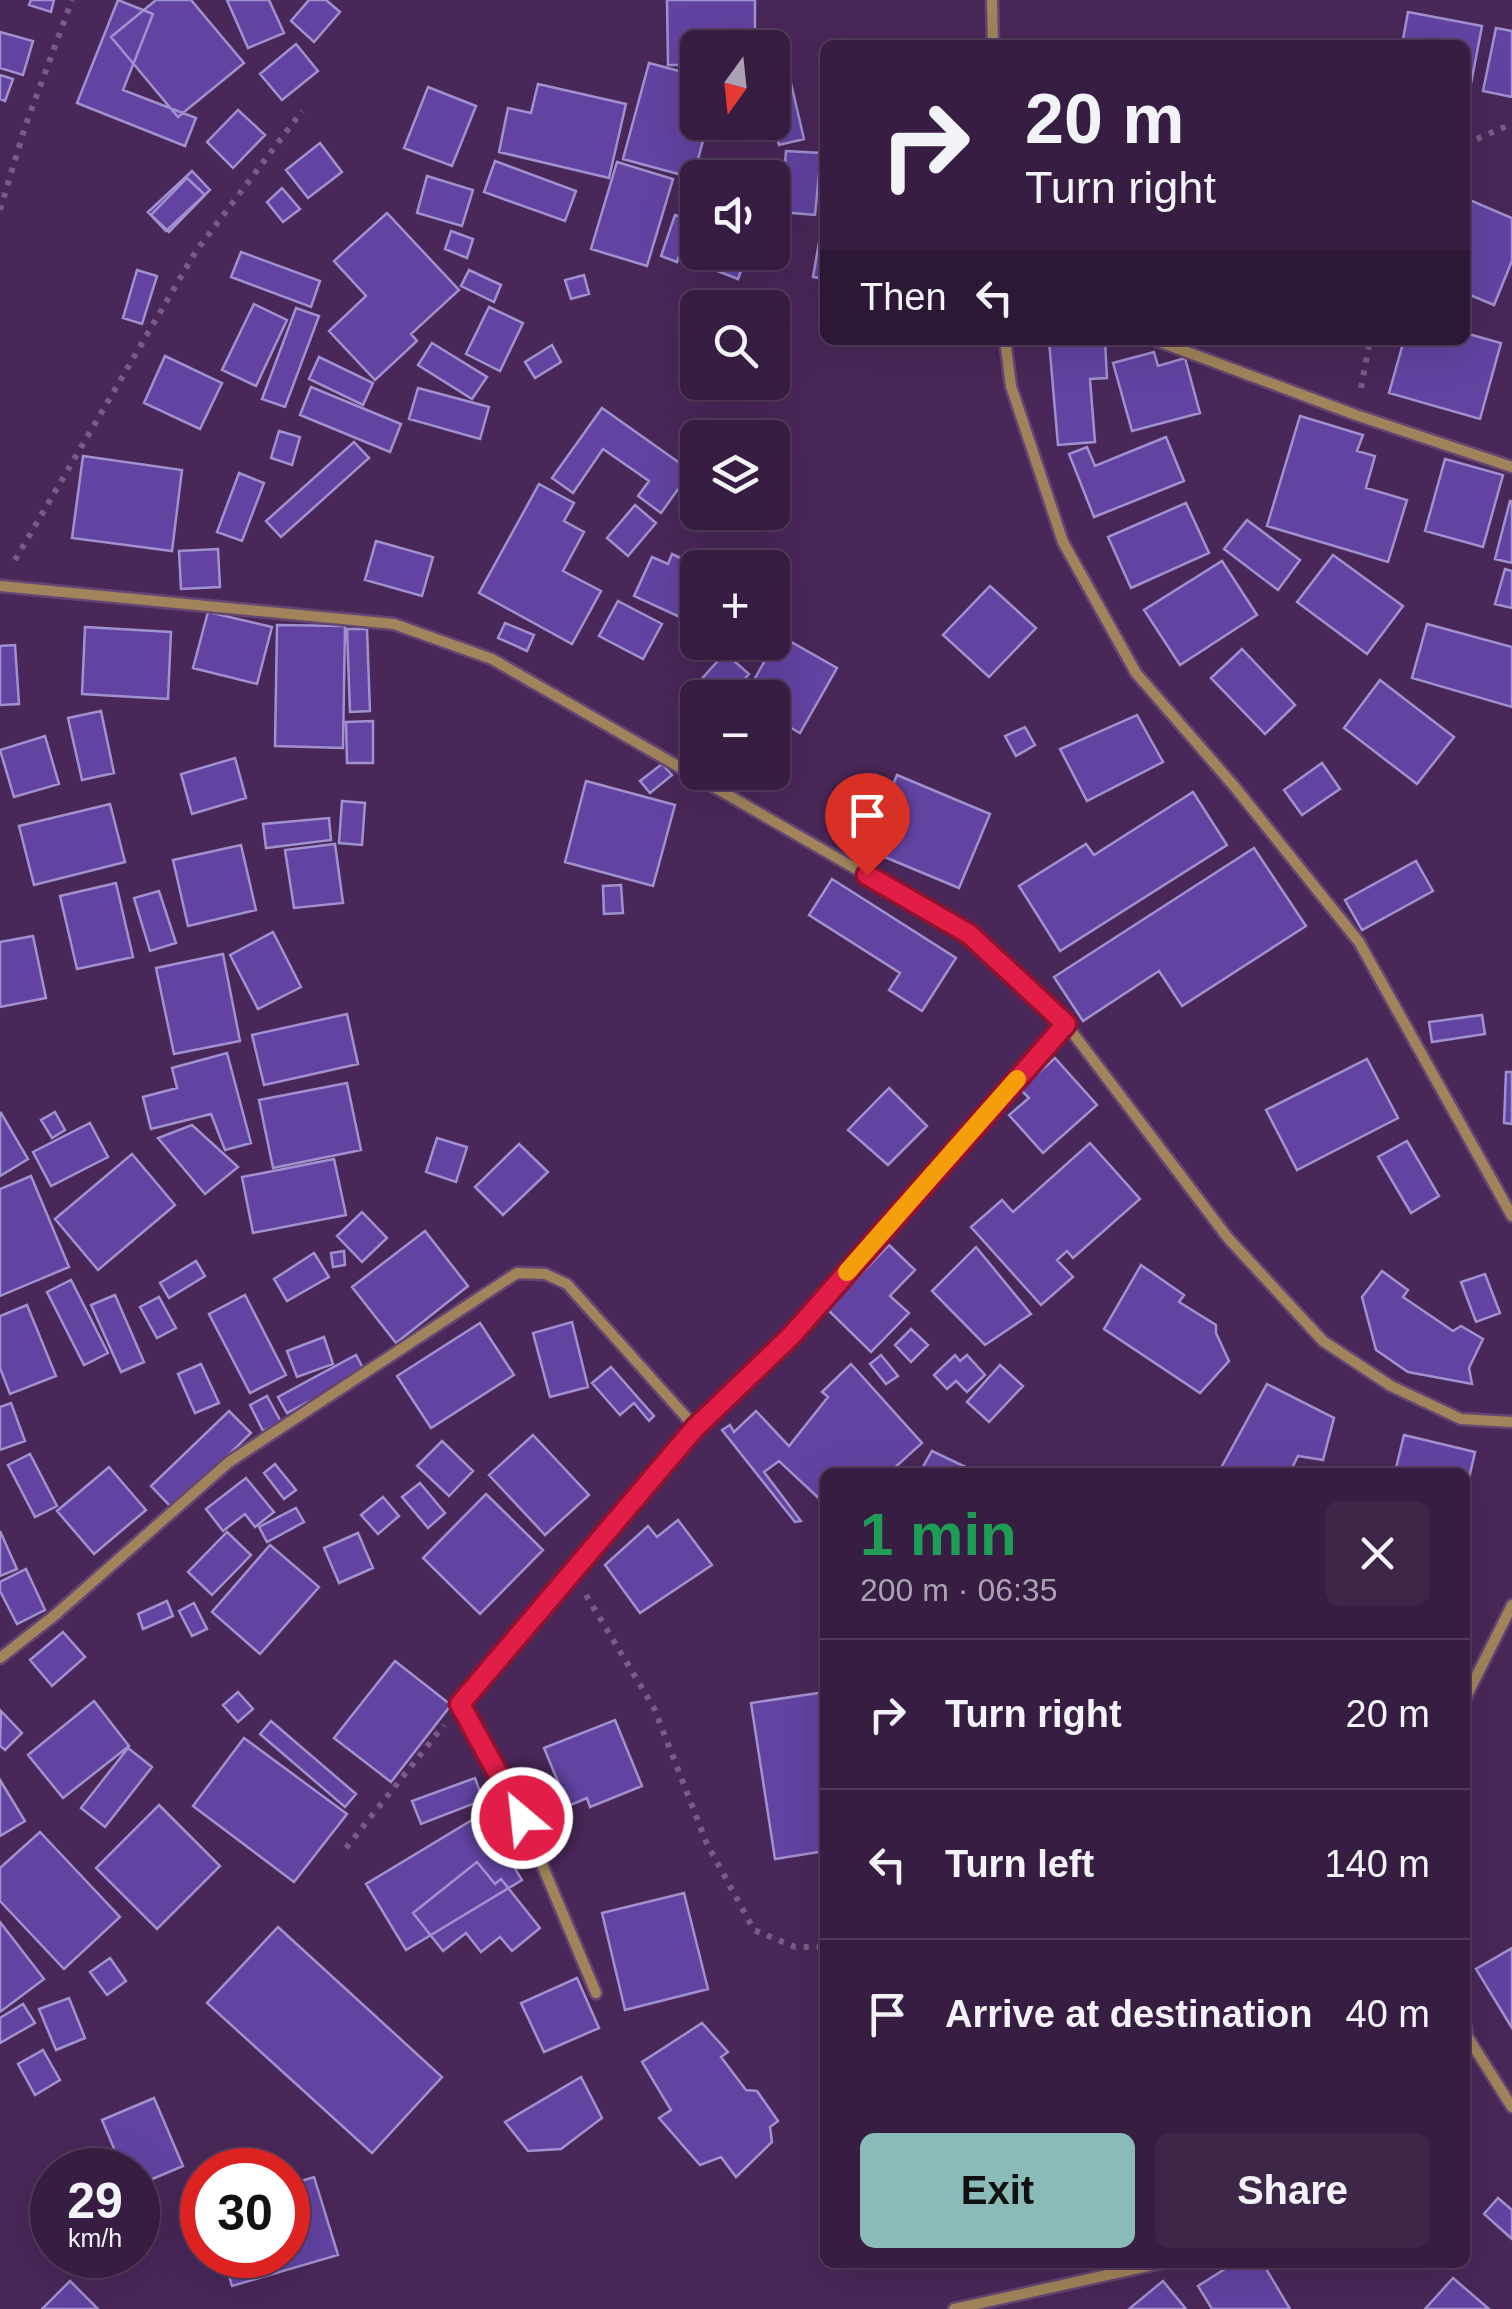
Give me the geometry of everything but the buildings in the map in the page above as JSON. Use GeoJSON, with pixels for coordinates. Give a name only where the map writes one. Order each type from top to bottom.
{"type":"FeatureCollection","features":[{"type":"Feature","properties":{"kind":"street"},"geometry":{"type":"LineString","coordinates":[[992,0],[993,40]]}},
{"type":"Feature","properties":{"kind":"street"},"geometry":{"type":"LineString","coordinates":[[1006,345],[1011,386],[1063,542],[1136,674],[1234,786],[1359,942],[1512,1216]]}},
{"type":"Feature","properties":{"kind":"street"},"geometry":{"type":"LineString","coordinates":[[1169,345],[1356,416],[1512,467]]}},
{"type":"Feature","properties":{"kind":"street"},"geometry":{"type":"LineString","coordinates":[[0,586],[394,624],[492,659],[969,934],[1066,1024],[1228,1238],[1324,1341],[1391,1386],[1461,1419],[1512,1422]]}},
{"type":"Feature","properties":{"kind":"street"},"geometry":{"type":"LineString","coordinates":[[596,1993],[522,1818],[460,1704],[695,1428],[792,1335],[1066,1024]]}},
{"type":"Feature","properties":{"kind":"street"},"geometry":{"type":"LineString","coordinates":[[0,1658],[55,1615],[229,1462],[518,1273],[545,1274],[567,1284],[695,1428]]}},
{"type":"Feature","properties":{"kind":"street"},"geometry":{"type":"LineString","coordinates":[[1470,1689],[1512,1606]]}},
{"type":"Feature","properties":{"kind":"street"},"geometry":{"type":"LineString","coordinates":[[1470,2040],[1512,2108]]}},
{"type":"Feature","properties":{"kind":"street"},"geometry":{"type":"LineString","coordinates":[[954,2309],[1139,2268]]}},
{"type":"Feature","properties":{"kind":"path"},"geometry":{"type":"LineString","coordinates":[[0,210],[25,127],[72,0]]}},
{"type":"Feature","properties":{"kind":"path"},"geometry":{"type":"LineString","coordinates":[[10,569],[196,251],[302,111]]}},
{"type":"Feature","properties":{"kind":"path"},"geometry":{"type":"LineString","coordinates":[[1470,142],[1512,124]]}},
{"type":"Feature","properties":{"kind":"path"},"geometry":{"type":"LineString","coordinates":[[1356,416],[1369,345]]}},
{"type":"Feature","properties":{"kind":"path"},"geometry":{"type":"LineString","coordinates":[[571,1573],[654,1708],[707,1844],[754,1930],[794,1947],[820,1947]]}},
{"type":"Feature","properties":{"kind":"path"},"geometry":{"type":"LineString","coordinates":[[346,1848],[460,1704]]}},
{"type":"Feature","properties":{"kind":"slow traffic"},"geometry":{"type":"LineString","coordinates":[[847,1272],[1017,1079]]}},
{"type":"Feature","properties":{"kind":"route"},"geometry":{"type":"LineString","coordinates":[[522,1818],[460,1704],[695,1428],[792,1335],[1066,1024],[969,934],[867,875]]}}]}
